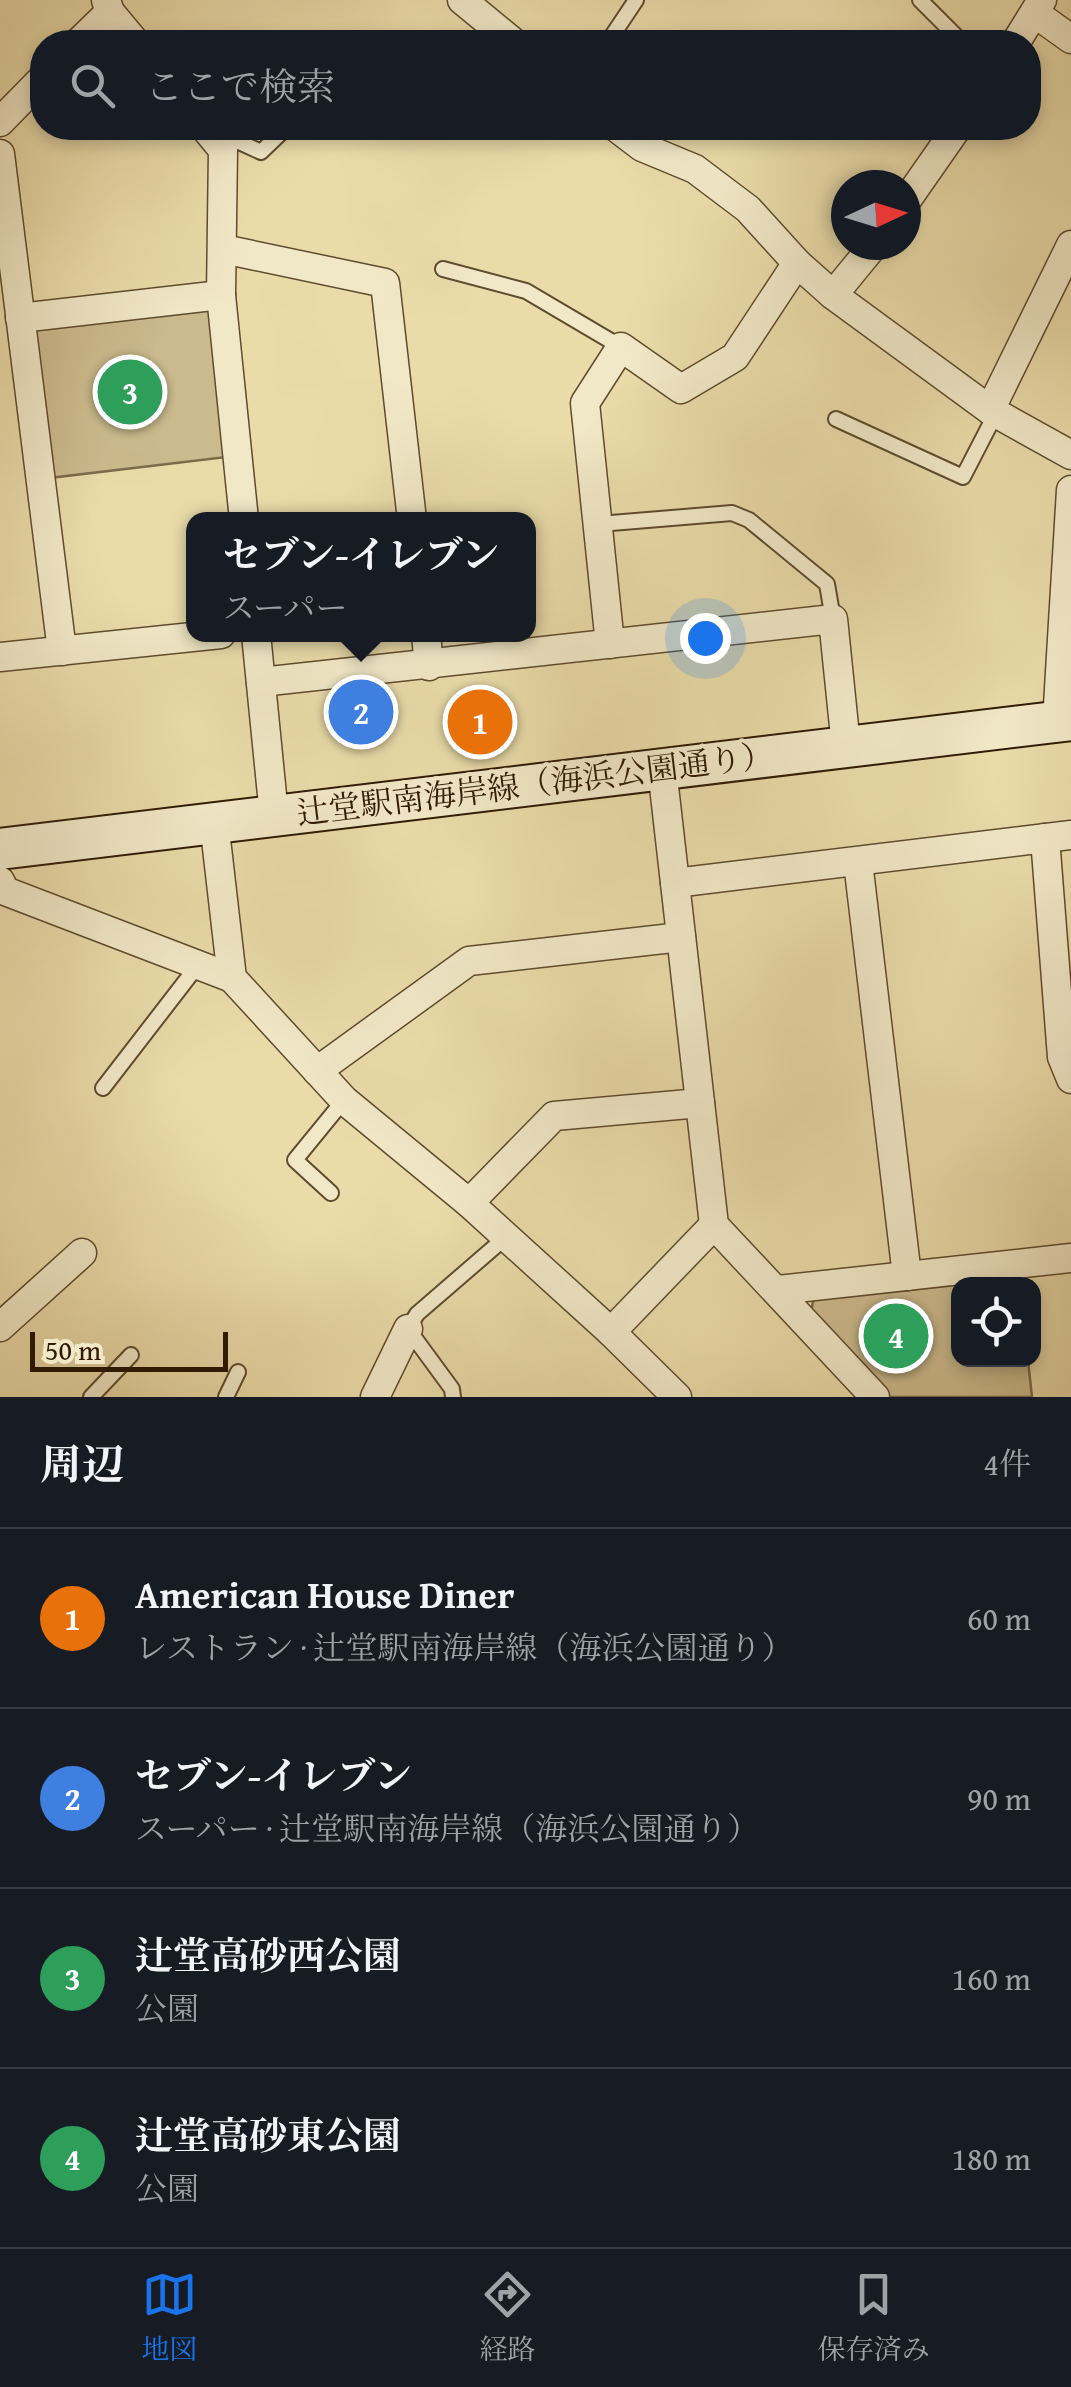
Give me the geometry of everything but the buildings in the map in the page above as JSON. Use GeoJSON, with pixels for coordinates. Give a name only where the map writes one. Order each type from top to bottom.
{"type":"FeatureCollection","features":[{"type":"Feature","properties":{"kind":"street"},"geometry":{"type":"LineString","coordinates":[[473,3],[501,30]]}},
{"type":"Feature","properties":{"kind":"street"},"geometry":{"type":"LineString","coordinates":[[1022,30],[1034,5],[1071,39]]}},
{"type":"Feature","properties":{"kind":"street"},"geometry":{"type":"LineString","coordinates":[[89,30],[108,6],[126,30]]}},
{"type":"Feature","properties":{"kind":"street"},"geometry":{"type":"LineString","coordinates":[[0,122],[30,91]]}},
{"type":"Feature","properties":{"kind":"street"},"geometry":{"type":"LineString","coordinates":[[214,140],[222,249],[221,295],[243,512]]}},
{"type":"Feature","properties":{"kind":"street"},"geometry":{"type":"LineString","coordinates":[[633,140],[695,169],[748,209],[797,263],[833,295],[993,412],[1071,455]]}},
{"type":"Feature","properties":{"kind":"street"},"geometry":{"type":"LineString","coordinates":[[921,180],[949,140]]}},
{"type":"Feature","properties":{"kind":"street"},"geometry":{"type":"LineString","coordinates":[[0,154],[62,651]]}},
{"type":"Feature","properties":{"kind":"street"},"geometry":{"type":"LineString","coordinates":[[993,412],[1071,245]]}},
{"type":"Feature","properties":{"kind":"street"},"geometry":{"type":"LineString","coordinates":[[222,249],[385,284],[411,512]]}},
{"type":"Feature","properties":{"kind":"street"},"geometry":{"type":"LineString","coordinates":[[833,295],[862,260]]}},
{"type":"Feature","properties":{"kind":"street"},"geometry":{"type":"LineString","coordinates":[[610,644],[585,403],[621,347],[680,388],[735,357],[797,263]]}},
{"type":"Feature","properties":{"kind":"street"},"geometry":{"type":"LineString","coordinates":[[20,318],[221,295]]}},
{"type":"Feature","properties":{"kind":"street"},"geometry":{"type":"LineString","coordinates":[[1064,721],[1071,490]]}},
{"type":"Feature","properties":{"kind":"street"},"geometry":{"type":"LineString","coordinates":[[261,682],[833,619],[846,746]]}},
{"type":"Feature","properties":{"kind":"street"},"geometry":{"type":"LineString","coordinates":[[0,658],[186,638]]}},
{"type":"Feature","properties":{"kind":"street"},"geometry":{"type":"LineString","coordinates":[[257,642],[274,815]]}},
{"type":"Feature","properties":{"kind":"street"},"geometry":{"type":"LineString","coordinates":[[427,642],[430,666]]}},
{"type":"Feature","properties":{"kind":"street","name":"辻堂駅南海岸線（海浜公園通り）"},"geometry":{"type":"LineString","coordinates":[[0,849],[1064,721]]}},
{"type":"Feature","properties":{"kind":"street"},"geometry":{"type":"LineString","coordinates":[[662,770],[714,1225],[875,1397]]}},
{"type":"Feature","properties":{"kind":"street"},"geometry":{"type":"LineString","coordinates":[[214,822],[232,978]]}},
{"type":"Feature","properties":{"kind":"street"},"geometry":{"type":"LineString","coordinates":[[675,883],[1058,836],[1062,1057],[1071,1079]]}},
{"type":"Feature","properties":{"kind":"street"},"geometry":{"type":"LineString","coordinates":[[858,862],[907,1276]]}},
{"type":"Feature","properties":{"kind":"street"},"geometry":{"type":"LineString","coordinates":[[0,882],[5,892],[232,978],[344,1100],[469,1203],[677,1397]]}},
{"type":"Feature","properties":{"kind":"street"},"geometry":{"type":"LineString","coordinates":[[317,1071],[468,960],[681,937]]}},
{"type":"Feature","properties":{"kind":"street"},"geometry":{"type":"LineString","coordinates":[[469,1203],[554,1116],[700,1103]]}},
{"type":"Feature","properties":{"kind":"street"},"geometry":{"type":"LineString","coordinates":[[611,1332],[714,1225]]}},
{"type":"Feature","properties":{"kind":"street"},"geometry":{"type":"LineString","coordinates":[[0,1328],[82,1253]]}},
{"type":"Feature","properties":{"kind":"street"},"geometry":{"type":"LineString","coordinates":[[778,1290],[1071,1258]]}},
{"type":"Feature","properties":{"kind":"street"},"geometry":{"type":"LineString","coordinates":[[375,1397],[408,1329]]}},
{"type":"Feature","properties":{"kind":"lane"},"geometry":{"type":"LineString","coordinates":[[616,30],[636,0]]}},
{"type":"Feature","properties":{"kind":"lane"},"geometry":{"type":"LineString","coordinates":[[920,0],[950,30]]}},
{"type":"Feature","properties":{"kind":"lane"},"geometry":{"type":"LineString","coordinates":[[229,140],[261,152],[274,140]]}},
{"type":"Feature","properties":{"kind":"lane"},"geometry":{"type":"LineString","coordinates":[[443,269],[526,291],[621,347]]}},
{"type":"Feature","properties":{"kind":"lane"},"geometry":{"type":"LineString","coordinates":[[836,419],[964,477],[993,412]]}},
{"type":"Feature","properties":{"kind":"lane"},"geometry":{"type":"LineString","coordinates":[[599,524],[732,513],[750,520],[827,584],[833,619]]}},
{"type":"Feature","properties":{"kind":"lane"},"geometry":{"type":"LineString","coordinates":[[103,1088],[198,965]]}},
{"type":"Feature","properties":{"kind":"lane"},"geometry":{"type":"LineString","coordinates":[[331,1192],[295,1160],[344,1100]]}},
{"type":"Feature","properties":{"kind":"lane"},"geometry":{"type":"LineString","coordinates":[[453,1397],[452,1389],[408,1329],[417,1314],[506,1237]]}},
{"type":"Feature","properties":{"kind":"lane"},"geometry":{"type":"LineString","coordinates":[[91,1397],[130,1355]]}},
{"type":"Feature","properties":{"kind":"lane"},"geometry":{"type":"LineString","coordinates":[[226,1397],[238,1372]]}},
{"type":"Feature","properties":{"kind":"shaded area"},"geometry":{"type":"Polygon","coordinates":[[[214,305],[227,457],[49,478],[31,326],[214,305]]]}},
{"type":"Feature","properties":{"kind":"shaded area"},"geometry":{"type":"Polygon","coordinates":[[[1018,1272],[1018,1277],[976,1277],[1018,1272]]]}},
{"type":"Feature","properties":{"kind":"shaded area"},"geometry":{"type":"Polygon","coordinates":[[[951,1280],[951,1367],[1029,1367],[1032,1397],[888,1397],[811,1312],[814,1296],[951,1280]]]}},
{"type":"Feature","properties":{"kind":"place","name":"辻堂高砂西公園"},"geometry":{"type":"Point","coordinates":[130,392]}},
{"type":"Feature","properties":{"kind":"place","name":"セブン-イレブン"},"geometry":{"type":"Point","coordinates":[361,712]}},
{"type":"Feature","properties":{"kind":"place","name":"American House Diner"},"geometry":{"type":"Point","coordinates":[480,722]}},
{"type":"Feature","properties":{"kind":"place","name":"辻堂高砂東公園"},"geometry":{"type":"Point","coordinates":[896,1336]}}]}
